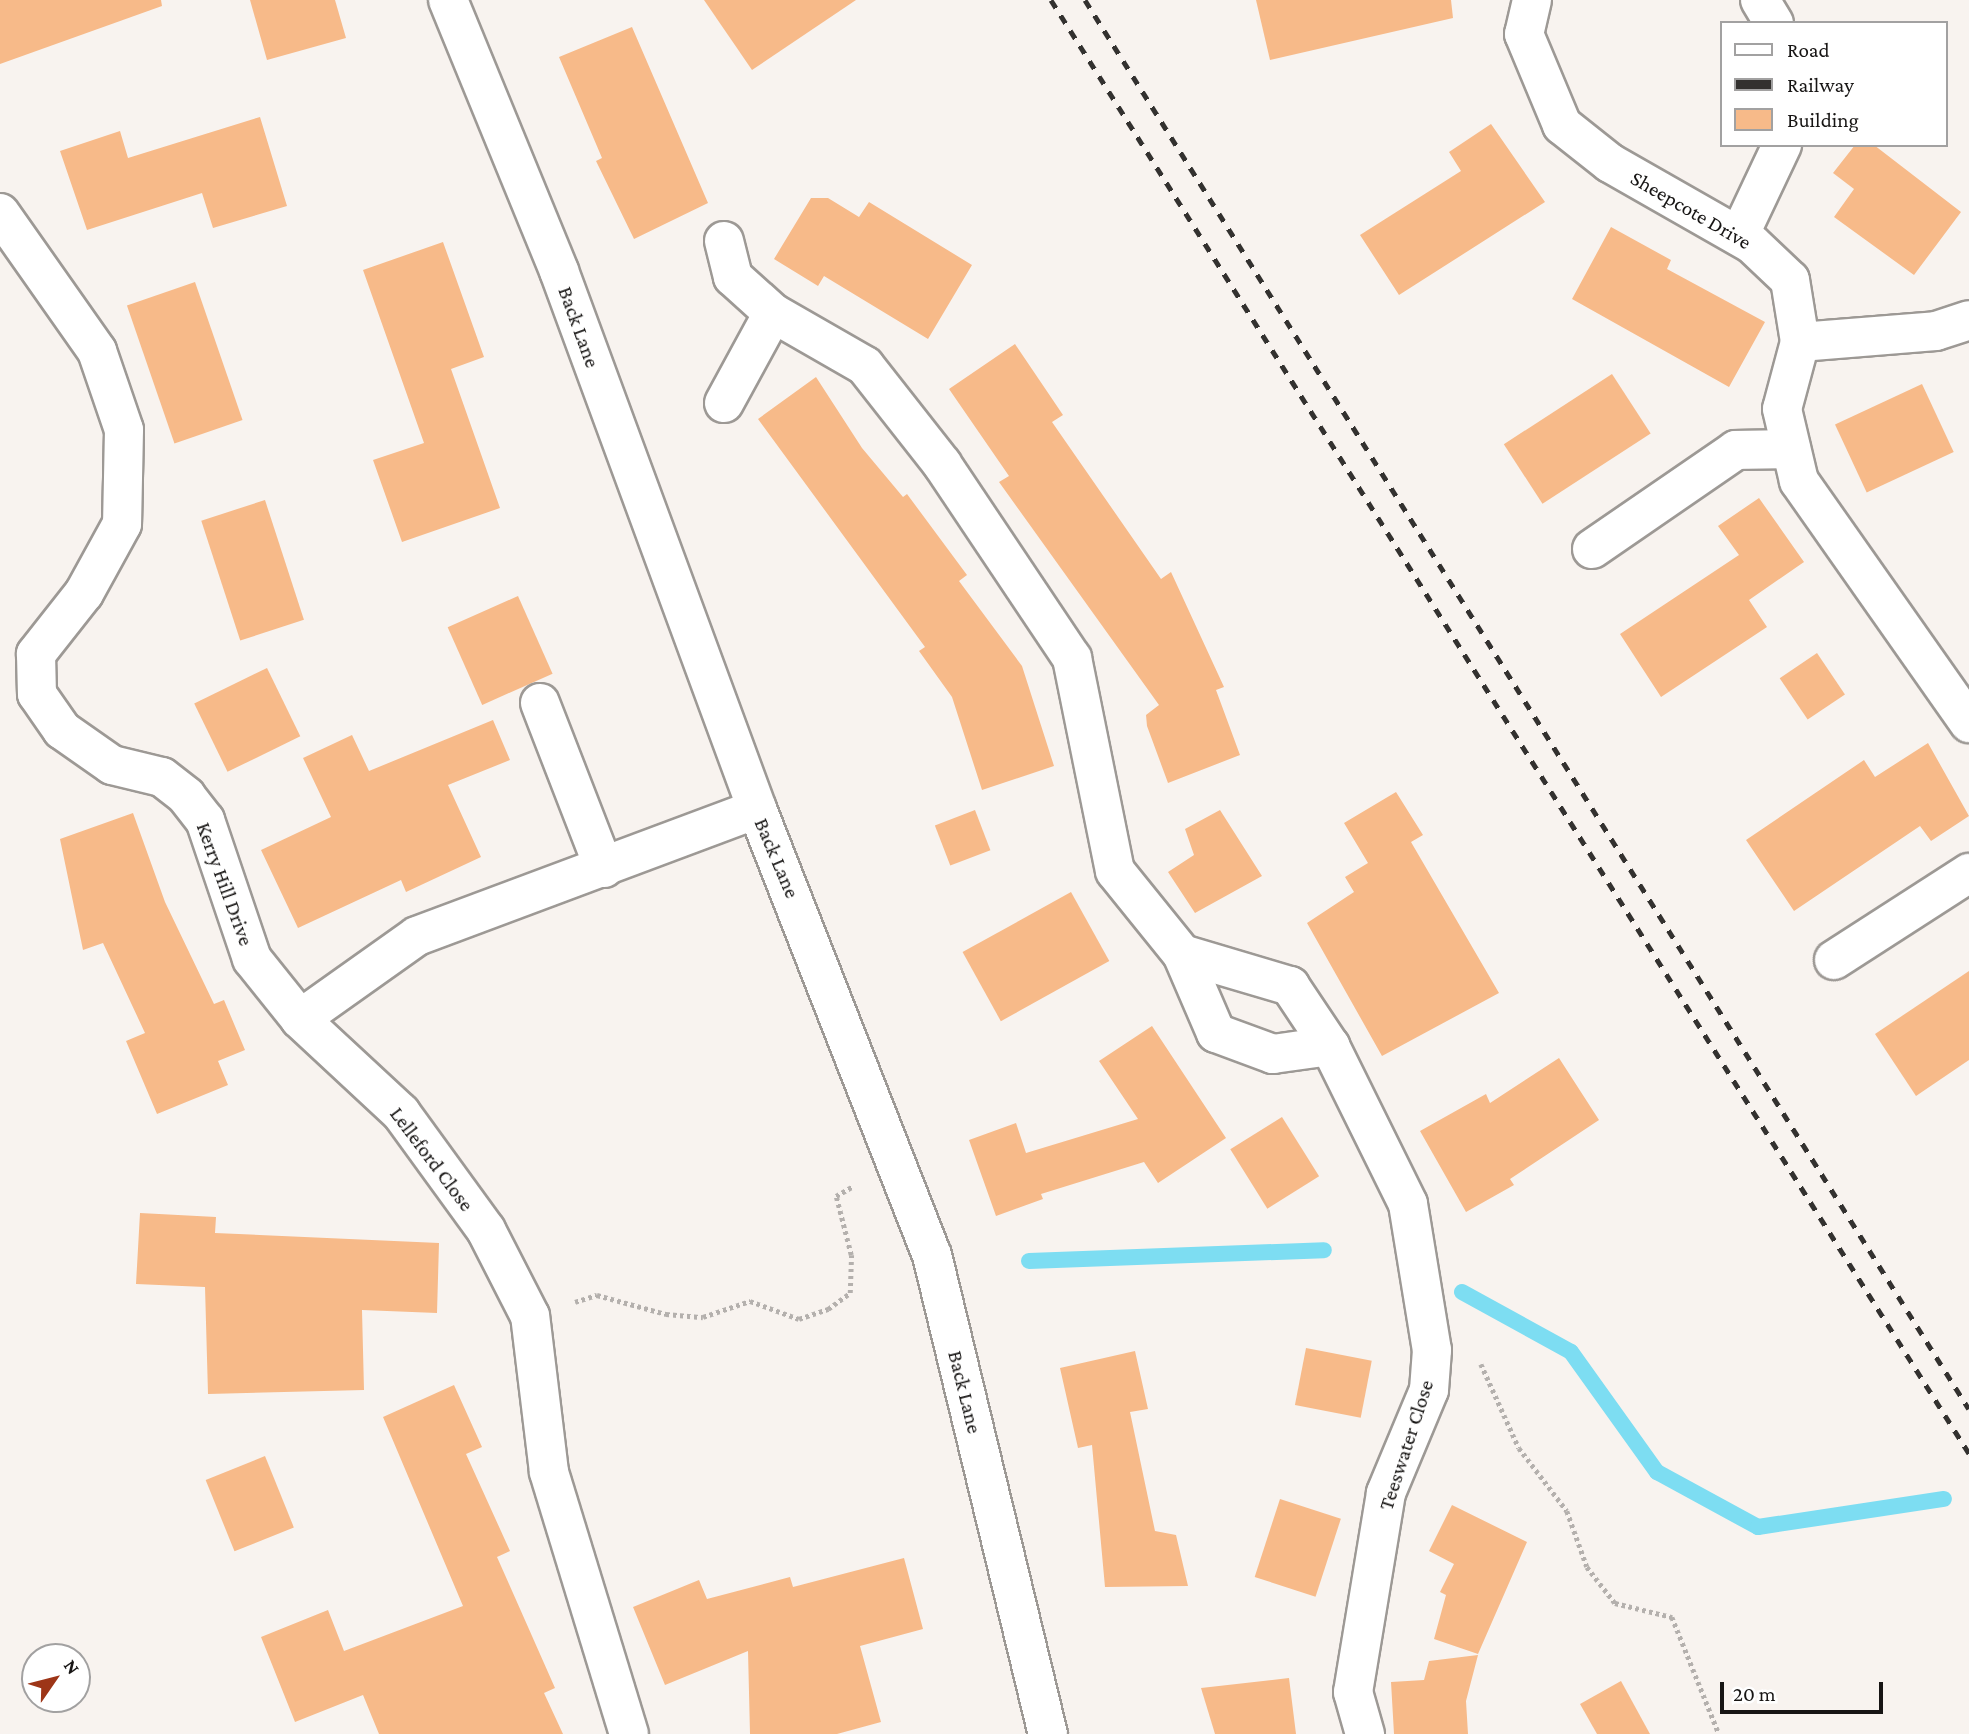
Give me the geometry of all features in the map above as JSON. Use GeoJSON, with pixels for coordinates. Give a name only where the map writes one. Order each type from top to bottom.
{"type":"FeatureCollection","features":[{"type":"Feature","properties":{"kind":"street","name":"Back Lane"},"geometry":{"type":"LineString","coordinates":[[448,0],[559,271],[757,809],[932,1255],[1048,1734]]}},
{"type":"Feature","properties":{"kind":"street","name":"Sheepcote Drive"},"geometry":{"type":"LineString","coordinates":[[1532,0],[1524,34],[1562,125],[1609,163],[1739,236],[1790,280],[1800,342],[1782,409],[1799,481],[1969,723]]}},
{"type":"Feature","properties":{"kind":"street"},"geometry":{"type":"LineString","coordinates":[[1760,0],[1773,21]]}},
{"type":"Feature","properties":{"kind":"street"},"geometry":{"type":"LineString","coordinates":[[1739,236],[1781,147]]}},
{"type":"Feature","properties":{"kind":"street","name":"Kerry Hill Drive"},"geometry":{"type":"LineString","coordinates":[[0,213],[97,351],[124,430],[122,524],[85,593],[36,654],[37,694],[62,730],[112,765],[162,777],[186,796],[205,820],[252,959],[300,1019]]}},
{"type":"Feature","properties":{"kind":"street"},"geometry":{"type":"LineString","coordinates":[[724,241],[733,277],[773,313],[865,366],[942,464],[1072,658],[1115,872],[1182,954],[1216,1033],[1273,1054],[1330,1046]]}},
{"type":"Feature","properties":{"kind":"street"},"geometry":{"type":"LineString","coordinates":[[724,404],[773,313]]}},
{"type":"Feature","properties":{"kind":"street"},"geometry":{"type":"LineString","coordinates":[[1800,342],[1936,331],[1969,320]]}},
{"type":"Feature","properties":{"kind":"street"},"geometry":{"type":"LineString","coordinates":[[1592,549],[1736,450],[1791,449]]}},
{"type":"Feature","properties":{"kind":"street"},"geometry":{"type":"LineString","coordinates":[[540,703],[604,868]]}},
{"type":"Feature","properties":{"kind":"street"},"geometry":{"type":"LineString","coordinates":[[300,1019],[417,936],[757,809]]}},
{"type":"Feature","properties":{"kind":"street"},"geometry":{"type":"LineString","coordinates":[[1834,960],[1969,873]]}},
{"type":"Feature","properties":{"kind":"street","name":"Teeswater Close"},"geometry":{"type":"LineString","coordinates":[[1182,954],[1290,986],[1330,1046],[1408,1204],[1432,1350],[1429,1390],[1387,1493],[1353,1692],[1364,1734]]}},
{"type":"Feature","properties":{"kind":"street","name":"Lelleford Close"},"geometry":{"type":"LineString","coordinates":[[300,1019],[401,1113],[486,1230],[530,1316],[549,1472],[629,1734]]}},
{"type":"Feature","properties":{"kind":"path"},"geometry":{"type":"LineString","coordinates":[[530,1316],[597,1295],[653,1311],[703,1317],[750,1301],[799,1319],[828,1309],[850,1293],[851,1255],[835,1196],[867,1181]]}},
{"type":"Feature","properties":{"kind":"path"},"geometry":{"type":"LineString","coordinates":[[1432,1350],[1480,1362],[1519,1448],[1548,1479],[1587,1567],[1615,1603],[1671,1618],[1719,1734]]}},
{"type":"Feature","properties":{"kind":"building"},"geometry":{"type":"Polygon","coordinates":[[[0,0],[161,0],[162,6],[0,64],[0,0]]]}},
{"type":"Feature","properties":{"kind":"building"},"geometry":{"type":"Polygon","coordinates":[[[250,0],[335,0],[346,38],[267,60],[250,0]]]}},
{"type":"Feature","properties":{"kind":"building"},"geometry":{"type":"Polygon","coordinates":[[[704,0],[856,0],[752,70],[704,0]]]}},
{"type":"Feature","properties":{"kind":"building"},"geometry":{"type":"Polygon","coordinates":[[[1256,0],[1451,0],[1453,18],[1270,60],[1256,0]]]}},
{"type":"Feature","properties":{"kind":"building"},"geometry":{"type":"Polygon","coordinates":[[[632,27],[708,203],[634,239],[596,161],[602,158],[559,57],[632,27]]]}},
{"type":"Feature","properties":{"kind":"building"},"geometry":{"type":"Polygon","coordinates":[[[260,117],[287,206],[213,228],[202,193],[87,230],[60,151],[120,131],[128,158],[260,117]]]}},
{"type":"Feature","properties":{"kind":"building"},"geometry":{"type":"Polygon","coordinates":[[[1491,124],[1545,202],[1399,295],[1360,235],[1461,171],[1449,152],[1491,124]]]}},
{"type":"Feature","properties":{"kind":"building"},"geometry":{"type":"Polygon","coordinates":[[[1853,147],[1877,147],[1961,212],[1914,275],[1834,217],[1854,189],[1833,173],[1853,147]]]}},
{"type":"Feature","properties":{"kind":"building"},"geometry":{"type":"Polygon","coordinates":[[[811,198],[828,198],[859,217],[869,202],[972,265],[928,339],[824,276],[818,286],[774,259],[811,198]]]}},
{"type":"Feature","properties":{"kind":"building"},"geometry":{"type":"Polygon","coordinates":[[[1611,227],[1671,260],[1667,269],[1765,322],[1729,387],[1572,299],[1611,227]]]}},
{"type":"Feature","properties":{"kind":"building"},"geometry":{"type":"Polygon","coordinates":[[[443,242],[484,357],[451,369],[500,508],[402,542],[373,460],[424,443],[363,270],[443,242]]]}},
{"type":"Feature","properties":{"kind":"building"},"geometry":{"type":"Polygon","coordinates":[[[195,282],[243,420],[174,443],[127,305],[195,282]]]}},
{"type":"Feature","properties":{"kind":"building"},"geometry":{"type":"Polygon","coordinates":[[[1015,344],[1063,415],[1052,422],[1161,579],[1171,572],[1224,687],[1216,690],[1240,755],[1168,783],[1147,726],[1146,715],[1159,705],[999,482],[1009,476],[949,389],[1015,344]]]}},
{"type":"Feature","properties":{"kind":"building"},"geometry":{"type":"Polygon","coordinates":[[[1612,374],[1651,434],[1542,504],[1504,444],[1612,374]]]}},
{"type":"Feature","properties":{"kind":"building"},"geometry":{"type":"Polygon","coordinates":[[[816,377],[862,448],[903,497],[907,494],[967,575],[959,581],[1022,666],[1054,766],[982,790],[952,697],[919,651],[925,647],[758,419],[816,377]]]}},
{"type":"Feature","properties":{"kind":"building"},"geometry":{"type":"Polygon","coordinates":[[[1922,384],[1954,452],[1867,493],[1835,425],[1922,384]]]}},
{"type":"Feature","properties":{"kind":"building"},"geometry":{"type":"Polygon","coordinates":[[[1759,498],[1804,562],[1749,600],[1767,627],[1661,697],[1620,634],[1739,555],[1718,526],[1759,498]]]}},
{"type":"Feature","properties":{"kind":"building"},"geometry":{"type":"Polygon","coordinates":[[[265,500],[304,620],[240,641],[201,521],[265,500]]]}},
{"type":"Feature","properties":{"kind":"building"},"geometry":{"type":"Polygon","coordinates":[[[518,596],[553,674],[482,705],[448,627],[518,596]]]}},
{"type":"Feature","properties":{"kind":"building"},"geometry":{"type":"Polygon","coordinates":[[[1817,653],[1845,694],[1808,720],[1780,678],[1817,653]]]}},
{"type":"Feature","properties":{"kind":"building"},"geometry":{"type":"Polygon","coordinates":[[[267,668],[300,736],[228,772],[194,704],[267,668]]]}},
{"type":"Feature","properties":{"kind":"building"},"geometry":{"type":"Polygon","coordinates":[[[493,720],[510,760],[448,785],[481,857],[406,892],[401,880],[298,928],[261,850],[331,817],[303,758],[352,735],[369,771],[493,720]]]}},
{"type":"Feature","properties":{"kind":"building"},"geometry":{"type":"Polygon","coordinates":[[[1928,743],[1969,816],[1931,841],[1920,826],[1794,911],[1746,840],[1864,760],[1875,777],[1928,743]]]}},
{"type":"Feature","properties":{"kind":"building"},"geometry":{"type":"Polygon","coordinates":[[[1396,792],[1423,835],[1411,842],[1499,993],[1382,1056],[1307,923],[1354,892],[1345,877],[1368,863],[1344,823],[1396,792]]]}},
{"type":"Feature","properties":{"kind":"building"},"geometry":{"type":"Polygon","coordinates":[[[975,810],[990,850],[950,866],[935,825],[975,810]]]}},
{"type":"Feature","properties":{"kind":"building"},"geometry":{"type":"Polygon","coordinates":[[[1220,810],[1262,876],[1195,913],[1168,872],[1194,855],[1185,829],[1220,810]]]}},
{"type":"Feature","properties":{"kind":"building"},"geometry":{"type":"Polygon","coordinates":[[[133,813],[165,902],[214,1004],[224,1000],[245,1050],[218,1061],[228,1085],[157,1114],[126,1041],[145,1033],[103,943],[83,950],[60,839],[133,813]]]}},
{"type":"Feature","properties":{"kind":"building"},"geometry":{"type":"Polygon","coordinates":[[[1071,892],[1109,961],[1001,1021],[963,952],[1071,892]]]}},
{"type":"Feature","properties":{"kind":"building"},"geometry":{"type":"Polygon","coordinates":[[[1969,971],[1969,1060],[1916,1096],[1875,1034],[1969,971]]]}},
{"type":"Feature","properties":{"kind":"building"},"geometry":{"type":"Polygon","coordinates":[[[1152,1026],[1226,1138],[1158,1183],[1144,1162],[1041,1194],[1043,1199],[996,1216],[969,1140],[1016,1123],[1026,1153],[1138,1119],[1099,1061],[1152,1026]]]}},
{"type":"Feature","properties":{"kind":"building"},"geometry":{"type":"Polygon","coordinates":[[[1559,1058],[1599,1120],[1510,1179],[1514,1185],[1466,1212],[1420,1131],[1486,1094],[1490,1103],[1559,1058]]]}},
{"type":"Feature","properties":{"kind":"building"},"geometry":{"type":"Polygon","coordinates":[[[1282,1117],[1319,1176],[1267,1209],[1230,1149],[1282,1117]]]}},
{"type":"Feature","properties":{"kind":"building"},"geometry":{"type":"Polygon","coordinates":[[[140,1213],[216,1217],[215,1233],[439,1243],[437,1313],[362,1310],[364,1390],[208,1394],[205,1287],[136,1284],[140,1213]]]}},
{"type":"Feature","properties":{"kind":"building"},"geometry":{"type":"Polygon","coordinates":[[[1306,1348],[1372,1361],[1361,1418],[1295,1405],[1306,1348]]]}},
{"type":"Feature","properties":{"kind":"building"},"geometry":{"type":"Polygon","coordinates":[[[1135,1351],[1148,1409],[1130,1412],[1155,1531],[1176,1535],[1188,1586],[1105,1587],[1092,1445],[1078,1448],[1060,1368],[1135,1351]]]}},
{"type":"Feature","properties":{"kind":"building"},"geometry":{"type":"Polygon","coordinates":[[[454,1385],[482,1447],[466,1454],[510,1551],[497,1557],[555,1688],[544,1693],[563,1734],[379,1734],[363,1695],[295,1722],[261,1637],[328,1610],[344,1651],[463,1606],[383,1417],[454,1385]]]}},
{"type":"Feature","properties":{"kind":"building"},"geometry":{"type":"Polygon","coordinates":[[[265,1456],[294,1527],[235,1551],[206,1480],[265,1456]]]}},
{"type":"Feature","properties":{"kind":"building"},"geometry":{"type":"Polygon","coordinates":[[[1280,1499],[1341,1519],[1316,1597],[1255,1577],[1280,1499]]]}},
{"type":"Feature","properties":{"kind":"building"},"geometry":{"type":"Polygon","coordinates":[[[1452,1505],[1527,1542],[1478,1654],[1434,1639],[1446,1595],[1440,1592],[1454,1564],[1429,1551],[1452,1505]]]}},
{"type":"Feature","properties":{"kind":"building"},"geometry":{"type":"Polygon","coordinates":[[[904,1558],[923,1629],[860,1646],[881,1722],[837,1734],[750,1734],[748,1651],[665,1685],[633,1607],[699,1580],[707,1599],[790,1577],[793,1587],[904,1558]]]}},
{"type":"Feature","properties":{"kind":"building"},"geometry":{"type":"Polygon","coordinates":[[[1478,1655],[1466,1701],[1468,1734],[1394,1734],[1391,1682],[1424,1680],[1429,1661],[1478,1655]]]}},
{"type":"Feature","properties":{"kind":"building"},"geometry":{"type":"Polygon","coordinates":[[[1289,1678],[1296,1734],[1215,1734],[1201,1688],[1289,1678]]]}},
{"type":"Feature","properties":{"kind":"building"},"geometry":{"type":"Polygon","coordinates":[[[1621,1681],[1650,1734],[1597,1734],[1580,1704],[1621,1681]]]}},
{"type":"Feature","properties":{"kind":"waterway"},"geometry":{"type":"LineString","coordinates":[[1029,1261],[1324,1250]]}},
{"type":"Feature","properties":{"kind":"waterway"},"geometry":{"type":"LineString","coordinates":[[1462,1292],[1571,1352],[1657,1472],[1758,1527],[1944,1499]]}},
{"type":"Feature","properties":{"kind":"railway"},"geometry":{"type":"LineString","coordinates":[[1051,0],[1969,1453]]}},
{"type":"Feature","properties":{"kind":"railway"},"geometry":{"type":"LineString","coordinates":[[1085,0],[1969,1409]]}}]}
